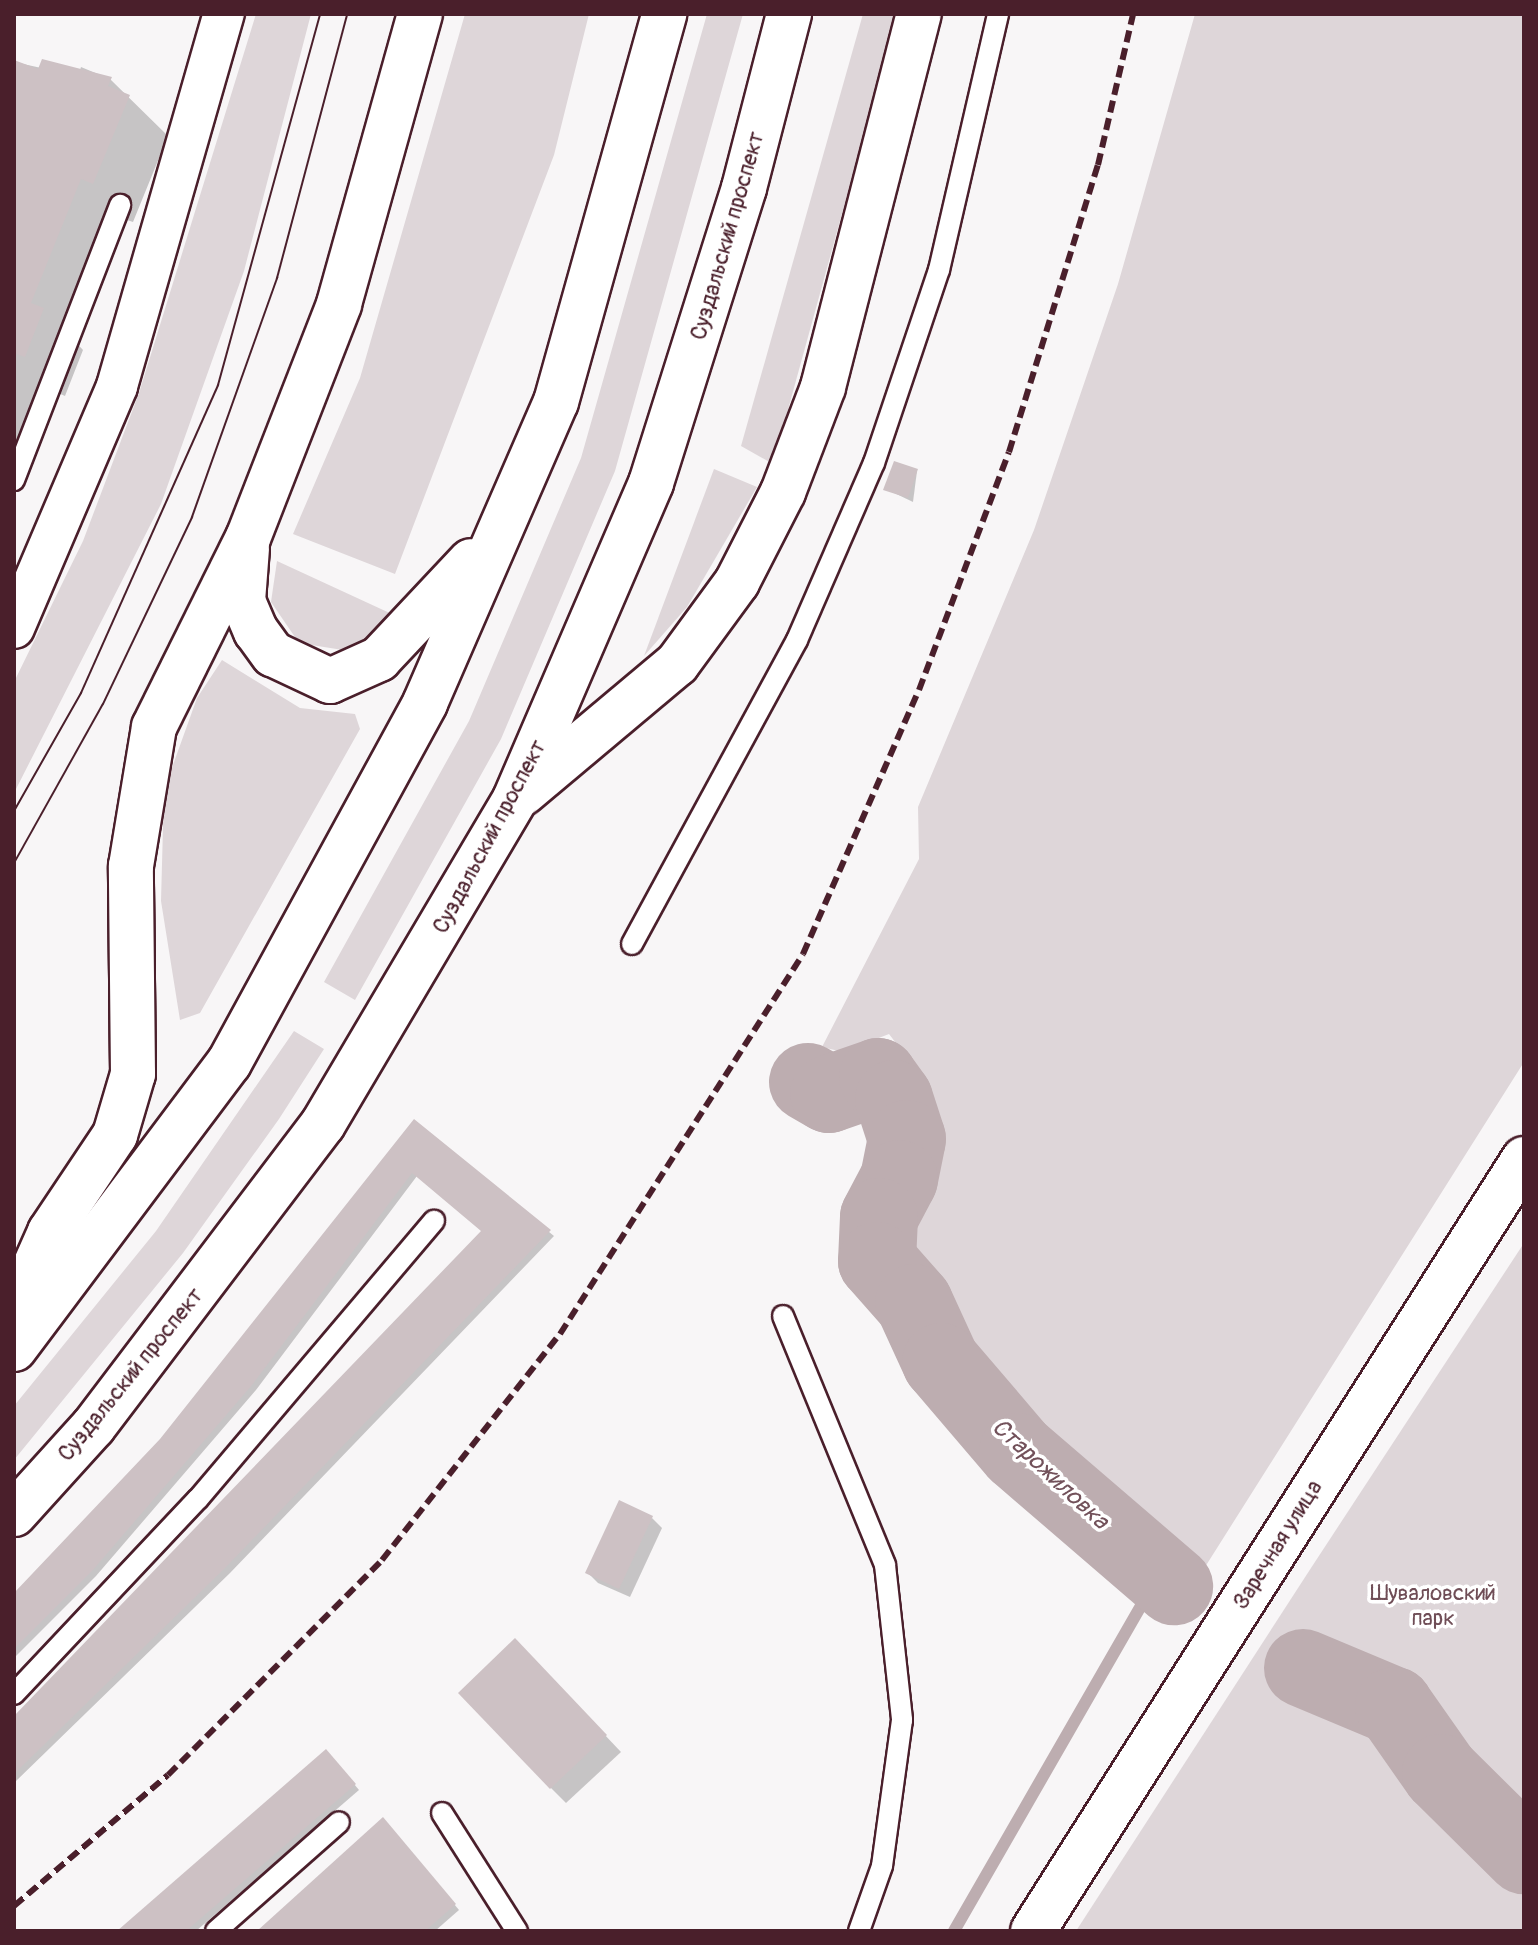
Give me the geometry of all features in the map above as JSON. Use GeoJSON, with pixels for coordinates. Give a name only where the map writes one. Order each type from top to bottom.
{"type":"FeatureCollection","features":[{"type":"Feature","properties":{"kind":"main road"},"geometry":{"type":"LineString","coordinates":[[14,1313],[50,1232],[115,1135],[133,1074],[137,1011],[131,866],[138,792],[154,727],[186,653],[248,538],[339,304],[420,14]]}},
{"type":"Feature","properties":{"kind":"main road"},"geometry":{"type":"LineString","coordinates":[[14,1349],[229,1063],[425,703],[556,402],[664,14]]}},
{"type":"Feature","properties":{"kind":"main road","name":"Суздальский проспект"},"geometry":{"type":"LineString","coordinates":[[14,1514],[93,1427],[323,1124],[515,799],[651,483],[744,188],[789,14]]}},
{"type":"Feature","properties":{"kind":"main road"},"geometry":{"type":"LineString","coordinates":[[515,799],[677,664],[737,582],[783,492],[823,387],[919,14]]}},
{"type":"Feature","properties":{"kind":"main road"},"geometry":{"type":"LineString","coordinates":[[248,538],[243,601],[256,631],[273,654],[330,681],[379,659],[506,519]]}},
{"type":"Feature","properties":{"kind":"main road","name":"Заречная улица"},"geometry":{"type":"LineString","coordinates":[[1033,1931],[1524,1159]]}},
{"type":"Feature","properties":{"kind":"street"},"geometry":{"type":"LineString","coordinates":[[14,628],[117,386],[224,14]]}},
{"type":"Feature","properties":{"kind":"lane"},"geometry":{"type":"LineString","coordinates":[[632,944],[797,640],[874,463],[939,270],[998,14]]}},
{"type":"Feature","properties":{"kind":"lane"},"geometry":{"type":"LineString","coordinates":[[14,480],[120,205]]}},
{"type":"Feature","properties":{"kind":"lane"},"geometry":{"type":"LineString","coordinates":[[14,1694],[198,1499],[434,1221]]}},
{"type":"Feature","properties":{"kind":"lane"},"geometry":{"type":"LineString","coordinates":[[783,1316],[885,1565],[902,1720],[882,1866],[859,1931]]}},
{"type":"Feature","properties":{"kind":"lane"},"geometry":{"type":"LineString","coordinates":[[442,1813],[517,1931]]}},
{"type":"Feature","properties":{"kind":"lane"},"geometry":{"type":"LineString","coordinates":[[216,1931],[339,1822]]}},
{"type":"Feature","properties":{"kind":"green space"},"geometry":{"type":"Polygon","coordinates":[[[256,14],[311,14],[244,271],[161,504],[14,793],[14,682],[83,541],[139,393],[256,14]]]}},
{"type":"Feature","properties":{"kind":"green space"},"geometry":{"type":"Polygon","coordinates":[[[465,14],[589,14],[554,155],[395,574],[293,534],[360,378],[465,14]]]}},
{"type":"Feature","properties":{"kind":"green space"},"geometry":{"type":"Polygon","coordinates":[[[707,14],[743,14],[615,471],[501,739],[355,1000],[324,982],[469,721],[581,458],[707,14]]]}},
{"type":"Feature","properties":{"kind":"green space"},"geometry":{"type":"Polygon","coordinates":[[[863,14],[897,14],[773,464],[741,446],[863,14]]]}},
{"type":"Feature","properties":{"kind":"green space"},"geometry":{"type":"Polygon","coordinates":[[[1195,14],[1524,14],[1524,1062],[1200,1575],[1055,1462],[956,1360],[897,1227],[921,1147],[902,1051],[889,1034],[843,1052],[822,1047],[919,859],[918,807],[1034,530],[1118,284],[1195,14]]]}},
{"type":"Feature","properties":{"kind":"green space"},"geometry":{"type":"Polygon","coordinates":[[[714,469],[757,487],[687,607],[644,656],[714,469]]]}},
{"type":"Feature","properties":{"kind":"green space"},"geometry":{"type":"Polygon","coordinates":[[[277,561],[394,615],[379,634],[349,651],[299,643],[271,602],[277,561]]]}},
{"type":"Feature","properties":{"kind":"green space"},"geometry":{"type":"Polygon","coordinates":[[[222,660],[300,708],[355,714],[360,729],[200,1013],[180,1020],[161,901],[164,790],[197,698],[222,660]]]}},
{"type":"Feature","properties":{"kind":"green space"},"geometry":{"type":"Polygon","coordinates":[[[294,1031],[324,1049],[279,1119],[183,1253],[14,1460],[14,1406],[156,1231],[294,1031]]]}},
{"type":"Feature","properties":{"kind":"green space","name":"Шуваловский парк"},"geometry":{"type":"Polygon","coordinates":[[[1524,1243],[1524,1931],[1076,1931],[1311,1568],[1524,1243]]]}},
{"type":"Feature","properties":{"kind":"shaded area"},"geometry":{"type":"Polygon","coordinates":[[[868,1062],[887,1075],[894,1099],[871,1089],[825,1108],[805,1088],[812,1075],[836,1084],[868,1062]]]}},
{"type":"Feature","properties":{"kind":"building"},"geometry":{"type":"Polygon","coordinates":[[[42,59],[112,77],[108,86],[130,95],[93,184],[81,179],[31,303],[44,308],[25,357],[14,353],[14,60],[38,69],[42,59]]]}},
{"type":"Feature","properties":{"kind":"building"},"geometry":{"type":"Polygon","coordinates":[[[894,461],[918,469],[908,498],[883,490],[894,461]]]}},
{"type":"Feature","properties":{"kind":"building"},"geometry":{"type":"Polygon","coordinates":[[[414,1119],[551,1230],[225,1568],[14,1774],[14,1716],[481,1231],[412,1173],[252,1385],[92,1571],[14,1649],[14,1593],[160,1439],[414,1119]]]}},
{"type":"Feature","properties":{"kind":"building"},"geometry":{"type":"Polygon","coordinates":[[[619,1500],[653,1516],[619,1589],[585,1573],[619,1500]]]}},
{"type":"Feature","properties":{"kind":"building"},"geometry":{"type":"Polygon","coordinates":[[[515,1638],[607,1735],[550,1789],[458,1693],[515,1638]]]}},
{"type":"Feature","properties":{"kind":"building"},"geometry":{"type":"Polygon","coordinates":[[[326,1749],[356,1784],[186,1931],[117,1931],[326,1749]]]}},
{"type":"Feature","properties":{"kind":"building"},"geometry":{"type":"Polygon","coordinates":[[[383,1817],[456,1904],[425,1931],[257,1931],[383,1817]]]}},
{"type":"Feature","properties":{"kind":"waterway","name":"Старожиловка"},"geometry":{"type":"LineString","coordinates":[[808,1082],[829,1094],[878,1077],[894,1099],[907,1139],[899,1179],[879,1217],[877,1261],[914,1303],[941,1362],[1018,1452],[1174,1586]]}},
{"type":"Feature","properties":{"kind":"waterway"},"geometry":{"type":"LineString","coordinates":[[954,1931],[1160,1573]]}},
{"type":"Feature","properties":{"kind":"waterway","name":"Старожиловка"},"geometry":{"type":"LineString","coordinates":[[1303,1668],[1394,1706],[1441,1773],[1524,1855]]}},
{"type":"Feature","properties":{"kind":"tram line"},"geometry":{"type":"LineString","coordinates":[[14,811],[81,693],[218,385],[320,14]]}},
{"type":"Feature","properties":{"kind":"tram line"},"geometry":{"type":"LineString","coordinates":[[14,863],[103,704],[192,517],[277,278],[347,14]]}},
{"type":"Feature","properties":{"kind":"railway"},"geometry":{"type":"LineString","coordinates":[[14,1906],[168,1775],[382,1560],[560,1334],[803,954],[919,690],[1009,452],[1098,165],[1133,14]]}}]}
